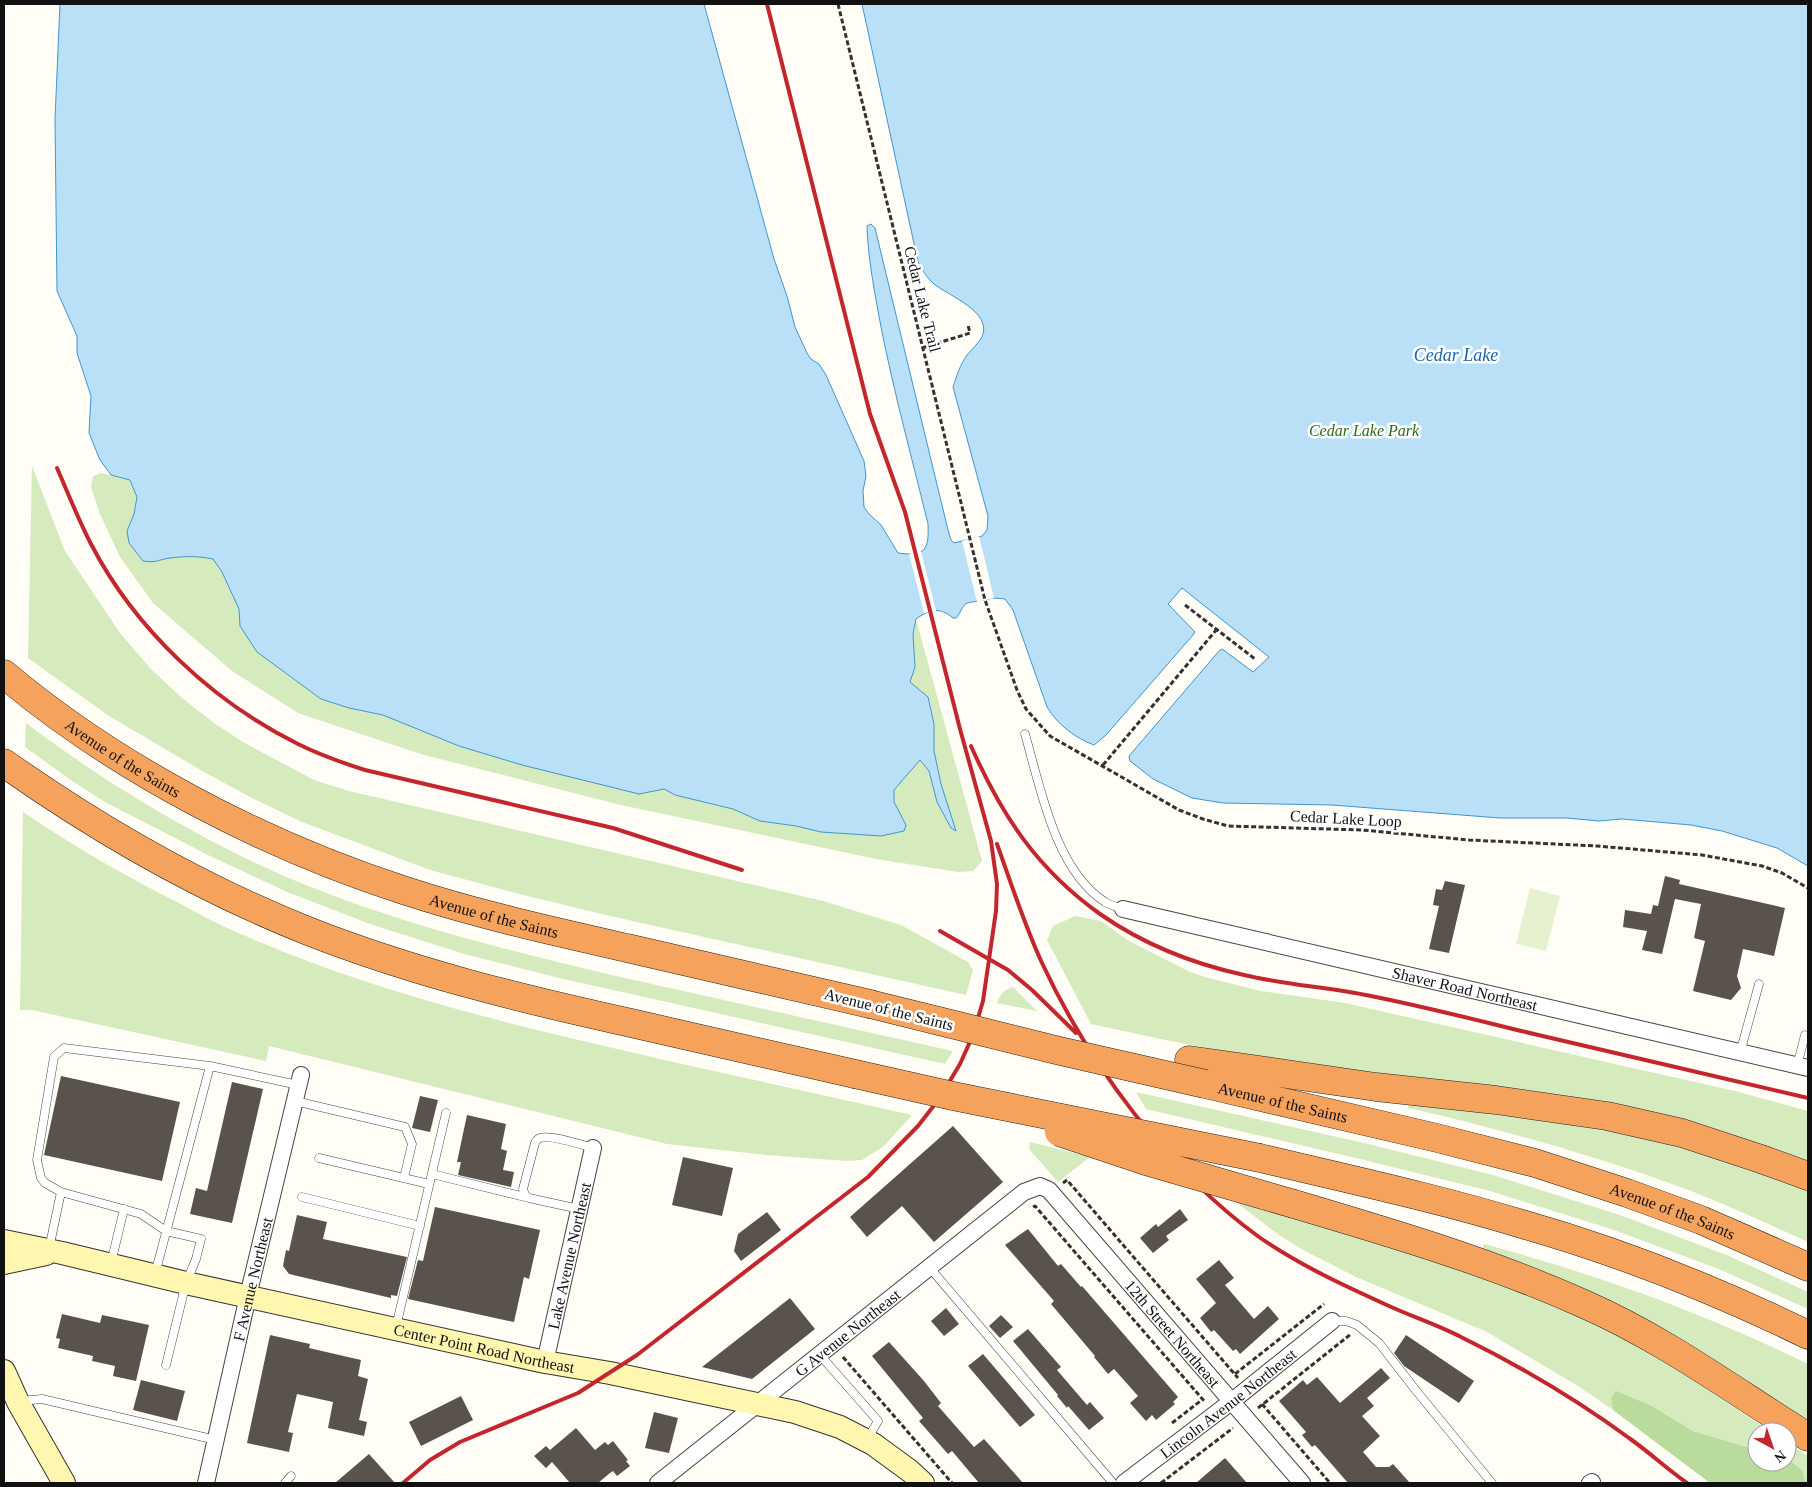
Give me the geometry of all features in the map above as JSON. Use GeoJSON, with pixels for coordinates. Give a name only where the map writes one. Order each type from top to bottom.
{"type":"FeatureCollection","features":[{"type":"Feature","properties":{"kind":"highway","name":"Avenue of the Saints"},"geometry":{"type":"LineString","coordinates":[[4,674],[76,728],[120,757],[219,814],[317,858],[402,890],[450,905],[536,927],[870,1004],[1060,1051],[1437,1138],[1535,1163],[1627,1193],[1701,1220],[1808,1267]]}},
{"type":"Feature","properties":{"kind":"highway"},"geometry":{"type":"LineString","coordinates":[[4,763],[69,808],[202,884],[301,928],[370,954],[430,973],[556,1006],[953,1096],[1260,1158],[1428,1198],[1588,1244],[1749,1306],[1808,1335]]}},
{"type":"Feature","properties":{"kind":"highway"},"geometry":{"type":"LineString","coordinates":[[1060,1051],[1189,1060],[1376,1087],[1496,1100],[1607,1116],[1682,1133],[1808,1176]]}},
{"type":"Feature","properties":{"kind":"highway"},"geometry":{"type":"LineString","coordinates":[[953,1096],[1146,1161],[1401,1236],[1500,1270],[1585,1304],[1656,1342],[1706,1370],[1808,1437]]}},
{"type":"Feature","properties":{"kind":"main road","name":"Center Point Road Northeast"},"geometry":{"type":"LineString","coordinates":[[4,1241],[545,1362],[610,1373],[794,1412],[840,1427],[866,1440],[910,1471],[923,1483]]}},
{"type":"Feature","properties":{"kind":"main road"},"geometry":{"type":"LineString","coordinates":[[4,1263],[47,1251]]}},
{"type":"Feature","properties":{"kind":"main road"},"geometry":{"type":"LineString","coordinates":[[4,1371],[58,1478]]}},
{"type":"Feature","properties":{"kind":"street","name":"Shaver Road Northeast"},"geometry":{"type":"LineString","coordinates":[[1123,909],[1803,1067]]}},
{"type":"Feature","properties":{"kind":"street","name":"F Avenue Northeast"},"geometry":{"type":"LineString","coordinates":[[206,1483],[248,1296],[300,1080]]}},
{"type":"Feature","properties":{"kind":"street","name":"Lake Avenue Northeast"},"geometry":{"type":"LineString","coordinates":[[545,1362],[593,1148]]}},
{"type":"Feature","properties":{"kind":"street","name":"G Avenue Northeast"},"geometry":{"type":"LineString","coordinates":[[658,1483],[1024,1192],[1040,1186]]}},
{"type":"Feature","properties":{"kind":"street","name":"12th Street Northeast"},"geometry":{"type":"LineString","coordinates":[[1040,1186],[1049,1190],[1302,1483]]}},
{"type":"Feature","properties":{"kind":"street","name":"Lincoln Avenue Northeast"},"geometry":{"type":"LineString","coordinates":[[1124,1483],[1231,1402],[1332,1321]]}},
{"type":"Feature","properties":{"kind":"lane"},"geometry":{"type":"LineString","coordinates":[[1025,734],[1054,833],[1062,849],[1082,881],[1095,894],[1106,903],[1123,909]]}},
{"type":"Feature","properties":{"kind":"lane"},"geometry":{"type":"LineString","coordinates":[[1740,1053],[1759,984]]}},
{"type":"Feature","properties":{"kind":"lane"},"geometry":{"type":"LineString","coordinates":[[1803,1067],[1805,1035]]}},
{"type":"Feature","properties":{"kind":"lane"},"geometry":{"type":"LineString","coordinates":[[166,1365],[186,1283],[196,1259],[201,1239],[166,1231],[141,1214],[61,1192],[45,1183],[37,1160],[54,1057],[64,1048],[210,1066],[300,1080]]}},
{"type":"Feature","properties":{"kind":"lane"},"geometry":{"type":"LineString","coordinates":[[155,1276],[210,1066]]}},
{"type":"Feature","properties":{"kind":"lane"},"geometry":{"type":"LineString","coordinates":[[295,1102],[405,1128],[412,1144],[404,1178]]}},
{"type":"Feature","properties":{"kind":"lane"},"geometry":{"type":"LineString","coordinates":[[395,1329],[446,1113]]}},
{"type":"Feature","properties":{"kind":"lane"},"geometry":{"type":"LineString","coordinates":[[529,1198],[525,1195],[523,1189],[535,1143],[538,1139],[542,1137],[558,1139],[593,1148]]}},
{"type":"Feature","properties":{"kind":"lane"},"geometry":{"type":"LineString","coordinates":[[319,1158],[429,1184]]}},
{"type":"Feature","properties":{"kind":"lane"},"geometry":{"type":"LineString","coordinates":[[432,1174],[579,1209]]}},
{"type":"Feature","properties":{"kind":"lane"},"geometry":{"type":"LineString","coordinates":[[47,1251],[61,1192]]}},
{"type":"Feature","properties":{"kind":"lane"},"geometry":{"type":"LineString","coordinates":[[302,1197],[420,1226]]}},
{"type":"Feature","properties":{"kind":"lane"},"geometry":{"type":"LineString","coordinates":[[110,1265],[124,1209]]}},
{"type":"Feature","properties":{"kind":"lane"},"geometry":{"type":"LineString","coordinates":[[930,1268],[1112,1483]]}},
{"type":"Feature","properties":{"kind":"lane"},"geometry":{"type":"LineString","coordinates":[[1332,1321],[1346,1321],[1357,1325],[1378,1343],[1492,1483]]}},
{"type":"Feature","properties":{"kind":"lane"},"geometry":{"type":"LineString","coordinates":[[820,1355],[878,1421],[866,1440]]}},
{"type":"Feature","properties":{"kind":"lane"},"geometry":{"type":"LineString","coordinates":[[18,1402],[42,1398],[216,1440]]}},
{"type":"Feature","properties":{"kind":"lane"},"geometry":{"type":"LineString","coordinates":[[285,1483],[291,1476]]}},
{"type":"Feature","properties":{"kind":"path","name":"Cedar Lake Trail"},"geometry":{"type":"LineString","coordinates":[[838,4],[985,600]]}},
{"type":"Feature","properties":{"kind":"path"},"geometry":{"type":"LineString","coordinates":[[922,348],[970,333],[968,325]]}},
{"type":"Feature","properties":{"kind":"path","name":"Cedar Lake Loop"},"geometry":{"type":"LineString","coordinates":[[985,600],[1016,690],[1026,709],[1050,736],[1179,810],[1203,819],[1228,826],[1362,830],[1469,840],[1597,846],[1702,855],[1762,866],[1782,873],[1808,888]]}},
{"type":"Feature","properties":{"kind":"path"},"geometry":{"type":"LineString","coordinates":[[1185,605],[1255,659]]}},
{"type":"Feature","properties":{"kind":"path"},"geometry":{"type":"LineString","coordinates":[[1103,765],[1217,629]]}},
{"type":"Feature","properties":{"kind":"path"},"geometry":{"type":"LineString","coordinates":[[1061,1185],[1067,1180],[1238,1378]]}},
{"type":"Feature","properties":{"kind":"path"},"geometry":{"type":"LineString","coordinates":[[1028,1212],[1035,1206],[1206,1404]]}},
{"type":"Feature","properties":{"kind":"path"},"geometry":{"type":"LineString","coordinates":[[1230,1378],[1324,1304]]}},
{"type":"Feature","properties":{"kind":"path"},"geometry":{"type":"LineString","coordinates":[[1257,1408],[1355,1332]]}},
{"type":"Feature","properties":{"kind":"path"},"geometry":{"type":"LineString","coordinates":[[839,1361],[842,1356],[851,1352]]}},
{"type":"Feature","properties":{"kind":"path"},"geometry":{"type":"LineString","coordinates":[[842,1356],[952,1483]]}},
{"type":"Feature","properties":{"kind":"path"},"geometry":{"type":"LineString","coordinates":[[1258,1400],[1330,1483]]}},
{"type":"Feature","properties":{"kind":"path"},"geometry":{"type":"LineString","coordinates":[[1161,1483],[1235,1426]]}},
{"type":"Feature","properties":{"kind":"green space"},"geometry":{"type":"Polygon","coordinates":[[[32,466],[65,551],[120,633],[151,669],[181,697],[214,723],[243,742],[314,780],[349,791],[823,901],[901,925],[968,962],[973,970],[966,995],[610,916],[430,870],[302,822],[204,772],[109,716],[28,658],[32,466]]]}},
{"type":"Feature","properties":{"kind":"green space"},"geometry":{"type":"Polygon","coordinates":[[[101,473],[130,480],[137,497],[134,514],[127,531],[129,543],[143,560],[155,561],[186,557],[213,559],[222,572],[239,609],[240,626],[257,652],[321,699],[349,708],[383,715],[459,746],[639,794],[664,789],[675,795],[733,809],[760,821],[821,832],[881,836],[906,825],[894,802],[894,790],[920,760],[929,771],[937,802],[951,828],[934,751],[934,724],[910,682],[915,667],[913,634],[916,619],[982,861],[973,871],[958,872],[876,859],[621,805],[424,755],[298,713],[232,671],[153,603],[120,557],[99,512],[91,487],[93,476],[101,473]]]}},
{"type":"Feature","properties":{"kind":"green space"},"geometry":{"type":"Polygon","coordinates":[[[26,723],[102,777],[209,840],[281,875],[372,910],[560,963],[953,1051],[945,1064],[559,978],[464,954],[370,924],[287,892],[208,855],[105,802],[25,747],[26,723]]]}},
{"type":"Feature","properties":{"kind":"green space"},"geometry":{"type":"Polygon","coordinates":[[[23,812],[100,860],[227,928],[276,949],[362,980],[450,1007],[538,1030],[912,1115],[883,1147],[862,1160],[847,1161],[766,1155],[667,1144],[269,1046],[266,1061],[32,1010],[20,1010],[23,812]]]}},
{"type":"Feature","properties":{"kind":"green space"},"geometry":{"type":"Polygon","coordinates":[[[1530,888],[1560,896],[1546,951],[1516,944],[1530,888]]]}},
{"type":"Feature","properties":{"kind":"green space"},"geometry":{"type":"Polygon","coordinates":[[[1075,916],[1101,921],[1129,941],[1188,971],[1205,977],[1261,991],[1345,1003],[1735,1091],[1808,1111],[1808,1164],[1175,1042],[1091,1024],[1047,940],[1053,926],[1075,916]]]}},
{"type":"Feature","properties":{"kind":"green space"},"geometry":{"type":"Polygon","coordinates":[[[1013,987],[1037,1011],[997,1003],[1003,993],[1013,987]]]}},
{"type":"Feature","properties":{"kind":"green space"},"geometry":{"type":"Polygon","coordinates":[[[1136,1092],[1364,1143],[1493,1175],[1620,1215],[1729,1256],[1808,1292],[1808,1309],[1721,1270],[1614,1230],[1490,1191],[1146,1109],[1136,1092]]]}},
{"type":"Feature","properties":{"kind":"green space"},"geometry":{"type":"Polygon","coordinates":[[[1407,1101],[1608,1128],[1685,1146],[1808,1187],[1808,1242],[1686,1189],[1652,1177],[1548,1144],[1408,1108],[1407,1101]]]}},
{"type":"Feature","properties":{"kind":"green space"},"geometry":{"type":"Polygon","coordinates":[[[1030,1142],[1090,1157],[1058,1182],[1029,1149],[1030,1142]]]}},
{"type":"Feature","properties":{"kind":"green space"},"geometry":{"type":"Polygon","coordinates":[[[1233,1200],[1440,1261],[1560,1308],[1651,1352],[1756,1422],[1747,1422],[1747,1447],[1693,1431],[1652,1406],[1611,1398],[1613,1410],[1578,1386],[1487,1332],[1356,1277],[1303,1250],[1279,1235],[1233,1200]]]}},
{"type":"Feature","properties":{"kind":"green space"},"geometry":{"type":"Polygon","coordinates":[[[1484,1244],[1567,1268],[1649,1296],[1769,1345],[1808,1364],[1808,1420],[1754,1388],[1481,1252],[1484,1244]]]}},
{"type":"Feature","properties":{"kind":"green space"},"geometry":{"type":"Polygon","coordinates":[[[1616,1391],[1652,1406],[1693,1431],[1747,1447],[1747,1472],[1797,1472],[1797,1466],[1802,1470],[1806,1483],[1710,1483],[1613,1410],[1611,1398],[1616,1391]]]}},
{"type":"Feature","properties":{"kind":"green space"},"geometry":{"type":"Polygon","coordinates":[[[1797,1449],[1808,1456],[1808,1483],[1806,1483],[1802,1470],[1797,1466],[1797,1449]]]}},
{"type":"Feature","properties":{"kind":"water","name":"Cedar Lake"},"geometry":{"type":"Polygon","coordinates":[[[60,4],[704,4],[774,259],[787,296],[795,327],[807,353],[811,359],[819,364],[826,375],[864,461],[866,476],[863,491],[864,507],[881,525],[898,553],[915,554],[924,549],[926,545],[928,540],[928,524],[897,401],[881,327],[870,264],[867,226],[871,224],[875,228],[948,530],[954,543],[982,536],[987,530],[988,516],[953,387],[962,363],[982,337],[984,328],[976,312],[934,284],[918,262],[862,4],[1808,4],[1808,866],[1777,848],[1722,831],[1691,825],[1622,819],[1599,821],[1567,818],[1500,818],[1332,805],[1223,803],[1192,798],[1153,779],[1130,761],[1129,756],[1219,651],[1222,649],[1253,672],[1269,657],[1182,588],[1168,604],[1195,632],[1106,735],[1094,745],[1067,730],[1047,707],[1013,610],[1005,599],[994,598],[967,603],[956,618],[944,612],[930,611],[916,619],[913,634],[915,667],[910,682],[928,697],[934,724],[934,751],[941,784],[956,831],[951,828],[937,802],[929,771],[920,760],[894,790],[894,802],[906,825],[904,831],[881,836],[821,832],[760,821],[733,809],[675,795],[664,789],[639,794],[522,765],[459,746],[383,715],[349,708],[321,699],[257,652],[240,626],[239,609],[222,572],[213,559],[186,557],[143,561],[129,543],[127,531],[134,514],[137,497],[130,480],[111,475],[100,460],[89,433],[91,396],[77,353],[77,336],[57,291],[55,119],[60,4]]]}},
{"type":"Feature","properties":{"kind":"pier"},"geometry":{"type":"Polygon","coordinates":[[[979,536],[994,598],[977,602],[962,541],[979,536]]]}},
{"type":"Feature","properties":{"kind":"pier"},"geometry":{"type":"Polygon","coordinates":[[[921,551],[936,611],[924,613],[909,554],[921,551]]]}},
{"type":"Feature","properties":{"kind":"building"},"geometry":{"type":"Polygon","coordinates":[[[1665,876],[1680,880],[1679,884],[1785,908],[1774,956],[1743,949],[1737,976],[1741,988],[1731,1000],[1693,991],[1705,941],[1694,938],[1701,904],[1675,899],[1662,954],[1642,950],[1647,931],[1623,927],[1625,910],[1651,914],[1653,905],[1658,906],[1665,876]]]}},
{"type":"Feature","properties":{"kind":"building"},"geometry":{"type":"Polygon","coordinates":[[[1445,881],[1465,885],[1449,953],[1429,949],[1439,906],[1433,905],[1436,889],[1442,890],[1445,881]]]}},
{"type":"Feature","properties":{"kind":"building"},"geometry":{"type":"Polygon","coordinates":[[[61,1076],[180,1102],[162,1181],[44,1155],[61,1076]]]}},
{"type":"Feature","properties":{"kind":"building"},"geometry":{"type":"Polygon","coordinates":[[[232,1082],[263,1089],[232,1223],[190,1214],[196,1188],[207,1191],[232,1082]]]}},
{"type":"Feature","properties":{"kind":"building"},"geometry":{"type":"Polygon","coordinates":[[[420,1096],[438,1100],[430,1132],[412,1128],[420,1096]]]}},
{"type":"Feature","properties":{"kind":"building"},"geometry":{"type":"Polygon","coordinates":[[[467,1115],[506,1124],[501,1149],[507,1151],[503,1170],[514,1172],[511,1187],[458,1175],[461,1162],[457,1162],[467,1115]]]}},
{"type":"Feature","properties":{"kind":"building"},"geometry":{"type":"Polygon","coordinates":[[[953,1126],[1003,1182],[934,1242],[902,1206],[867,1237],[850,1217],[953,1126]]]}},
{"type":"Feature","properties":{"kind":"building"},"geometry":{"type":"Polygon","coordinates":[[[683,1157],[733,1168],[722,1216],[672,1205],[683,1157]]]}},
{"type":"Feature","properties":{"kind":"building"},"geometry":{"type":"Polygon","coordinates":[[[435,1207],[540,1230],[529,1279],[524,1277],[514,1322],[408,1299],[418,1260],[423,1261],[435,1207]]]}},
{"type":"Feature","properties":{"kind":"building"},"geometry":{"type":"Polygon","coordinates":[[[1180,1209],[1188,1220],[1166,1236],[1169,1240],[1153,1253],[1140,1238],[1156,1224],[1158,1227],[1180,1209]]]}},
{"type":"Feature","properties":{"kind":"building"},"geometry":{"type":"Polygon","coordinates":[[[767,1212],[781,1230],[741,1261],[734,1251],[738,1234],[767,1212]]]}},
{"type":"Feature","properties":{"kind":"building"},"geometry":{"type":"Polygon","coordinates":[[[297,1215],[327,1222],[323,1239],[407,1257],[397,1296],[391,1295],[391,1298],[289,1274],[283,1266],[286,1250],[289,1251],[297,1215]]]}},
{"type":"Feature","properties":{"kind":"building"},"geometry":{"type":"Polygon","coordinates":[[[1028,1229],[1058,1266],[1061,1264],[1082,1286],[1178,1397],[1173,1402],[1175,1404],[1156,1420],[1152,1415],[1146,1421],[1130,1403],[1138,1396],[1114,1369],[1108,1374],[1051,1304],[1054,1301],[1005,1245],[1028,1229]]]}},
{"type":"Feature","properties":{"kind":"building"},"geometry":{"type":"Polygon","coordinates":[[[1219,1260],[1234,1278],[1225,1285],[1254,1319],[1268,1306],[1279,1319],[1240,1354],[1236,1349],[1233,1351],[1214,1330],[1211,1332],[1200,1318],[1216,1303],[1196,1279],[1219,1260]]]}},
{"type":"Feature","properties":{"kind":"building"},"geometry":{"type":"Polygon","coordinates":[[[790,1298],[815,1329],[752,1379],[702,1367],[790,1298]]]}},
{"type":"Feature","properties":{"kind":"building"},"geometry":{"type":"Polygon","coordinates":[[[946,1308],[959,1324],[944,1336],[931,1321],[946,1308]]]}},
{"type":"Feature","properties":{"kind":"building"},"geometry":{"type":"Polygon","coordinates":[[[62,1314],[100,1323],[102,1315],[149,1325],[136,1381],[113,1376],[115,1366],[92,1361],[93,1356],[58,1348],[60,1339],[56,1338],[62,1314]]]}},
{"type":"Feature","properties":{"kind":"building"},"geometry":{"type":"Polygon","coordinates":[[[1001,1315],[1013,1327],[1000,1338],[989,1326],[1001,1315]]]}},
{"type":"Feature","properties":{"kind":"building"},"geometry":{"type":"Polygon","coordinates":[[[1028,1329],[1061,1367],[1057,1370],[1087,1405],[1090,1402],[1104,1418],[1089,1430],[1068,1406],[1067,1408],[1013,1341],[1028,1329]]]}},
{"type":"Feature","properties":{"kind":"building"},"geometry":{"type":"Polygon","coordinates":[[[270,1335],[310,1344],[309,1348],[361,1360],[358,1376],[368,1379],[359,1420],[367,1422],[364,1436],[328,1428],[333,1402],[297,1394],[288,1432],[293,1433],[289,1452],[247,1443],[270,1335]]]}},
{"type":"Feature","properties":{"kind":"building"},"geometry":{"type":"Polygon","coordinates":[[[1406,1335],[1474,1381],[1459,1403],[1404,1366],[1394,1353],[1406,1335]]]}},
{"type":"Feature","properties":{"kind":"building"},"geometry":{"type":"Polygon","coordinates":[[[889,1342],[924,1381],[941,1403],[938,1406],[974,1447],[984,1439],[1023,1483],[979,1483],[952,1451],[948,1454],[919,1421],[923,1418],[872,1356],[889,1342]]]}},
{"type":"Feature","properties":{"kind":"building"},"geometry":{"type":"Polygon","coordinates":[[[983,1354],[1035,1415],[1020,1427],[968,1366],[983,1354]]]}},
{"type":"Feature","properties":{"kind":"building"},"geometry":{"type":"Polygon","coordinates":[[[1381,1368],[1390,1378],[1367,1398],[1374,1406],[1362,1416],[1380,1436],[1363,1452],[1376,1467],[1389,1467],[1393,1464],[1410,1483],[1348,1483],[1315,1445],[1312,1447],[1302,1435],[1306,1432],[1279,1401],[1303,1380],[1307,1385],[1317,1377],[1340,1403],[1381,1368]]]}},
{"type":"Feature","properties":{"kind":"building"},"geometry":{"type":"Polygon","coordinates":[[[141,1380],[185,1391],[177,1421],[133,1410],[141,1380]]]}},
{"type":"Feature","properties":{"kind":"building"},"geometry":{"type":"Polygon","coordinates":[[[461,1396],[473,1420],[421,1446],[409,1422],[461,1396]]]}},
{"type":"Feature","properties":{"kind":"building"},"geometry":{"type":"Polygon","coordinates":[[[654,1412],[678,1418],[669,1453],[645,1448],[654,1412]]]}},
{"type":"Feature","properties":{"kind":"building"},"geometry":{"type":"Polygon","coordinates":[[[576,1428],[595,1450],[605,1442],[608,1445],[613,1441],[628,1460],[626,1461],[630,1466],[617,1476],[613,1471],[598,1483],[570,1483],[552,1462],[546,1468],[534,1456],[546,1446],[550,1450],[576,1428]]]}},
{"type":"Feature","properties":{"kind":"building"},"geometry":{"type":"Polygon","coordinates":[[[369,1454],[395,1483],[335,1483],[369,1454]]]}},
{"type":"Feature","properties":{"kind":"building"},"geometry":{"type":"Polygon","coordinates":[[[1225,1458],[1247,1483],[1196,1483],[1225,1458]]]}},
{"type":"Feature","properties":{"kind":"railway"},"geometry":{"type":"LineString","coordinates":[[403,1483],[430,1460],[460,1442],[578,1393],[637,1355],[868,1177],[918,1126],[939,1099],[960,1064],[973,1035],[983,1001],[996,911],[997,884],[991,841],[960,729],[905,512],[870,414],[767,4]]}},
{"type":"Feature","properties":{"kind":"railway"},"geometry":{"type":"LineString","coordinates":[[57,468],[91,544],[109,575],[153,634],[207,685],[267,727],[315,752],[365,770],[613,828],[742,870]]}},
{"type":"Feature","properties":{"kind":"railway"},"geometry":{"type":"LineString","coordinates":[[971,746],[995,795],[1009,818],[1040,860],[1058,879],[1078,897],[1116,925],[1169,952],[1206,965],[1244,975],[1392,1000],[1808,1098]]}},
{"type":"Feature","properties":{"kind":"railway"},"geometry":{"type":"LineString","coordinates":[[997,844],[1035,948],[1061,1001],[1083,1039],[1107,1077],[1134,1113],[1193,1181],[1225,1210],[1274,1247],[1339,1283],[1452,1333],[1505,1360],[1589,1410],[1636,1443],[1687,1483]]}},
{"type":"Feature","properties":{"kind":"railway"},"geometry":{"type":"LineString","coordinates":[[940,931],[1008,970],[1032,990],[1076,1033]]}},
{"type":"Feature","properties":{"kind":"park label","name":"Cedar Lake Park"},"geometry":{"type":"Point","coordinates":[1364,430]}}]}
